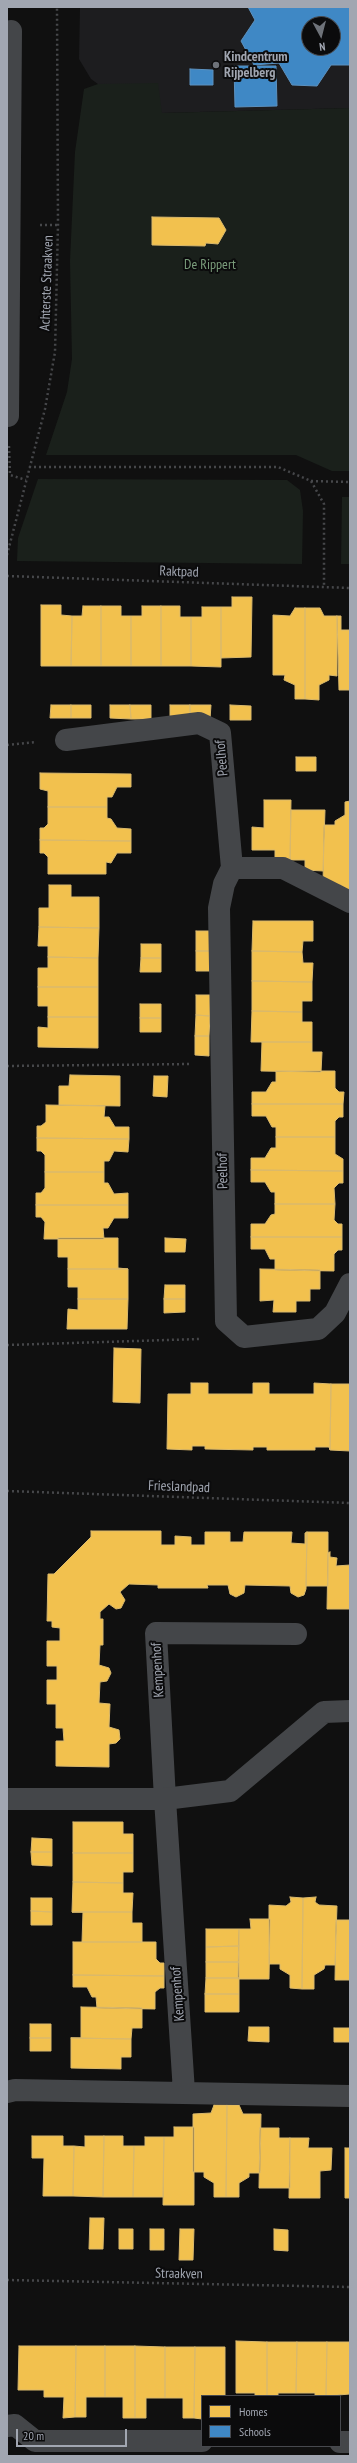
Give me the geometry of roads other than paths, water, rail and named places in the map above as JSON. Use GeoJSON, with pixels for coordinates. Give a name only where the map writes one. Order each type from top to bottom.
{"type":"FeatureCollection","features":[{"type":"Feature","properties":{"kind":"street"},"geometry":{"type":"LineString","coordinates":[[8,416],[8,225],[11,31]]}},
{"type":"Feature","properties":{"kind":"street","name":"Peelhof"},"geometry":{"type":"LineString","coordinates":[[66,740],[199,724],[220,733],[232,868],[224,884],[219,908],[220,1064],[226,1321],[244,1338],[318,1329],[335,1313],[350,1284]]}},
{"type":"Feature","properties":{"kind":"street"},"geometry":{"type":"LineString","coordinates":[[232,868],[283,868],[350,902]]}},
{"type":"Feature","properties":{"kind":"street","name":"Kempenhof"},"geometry":{"type":"LineString","coordinates":[[184,2092],[156,1633],[296,1634]]}},
{"type":"Feature","properties":{"kind":"street"},"geometry":{"type":"LineString","coordinates":[[12,1799],[165,1799],[230,1791],[324,1712],[350,1711]]}},
{"type":"Feature","properties":{"kind":"street"},"geometry":{"type":"LineString","coordinates":[[11,2091],[184,2092],[350,2096]]}},
{"type":"Feature","properties":{"kind":"street"},"geometry":{"type":"LineString","coordinates":[[7,2426],[15,2425],[35,2441],[201,2442]]}},
{"type":"Feature","properties":{"kind":"place","name":"Kindcentrum Rijpelberg"},"geometry":{"type":"Point","coordinates":[216,65]}},
{"type":"Feature","properties":{"kind":"park label","name":"De Rippert"},"geometry":{"type":"Point","coordinates":[210,265]}}]}
